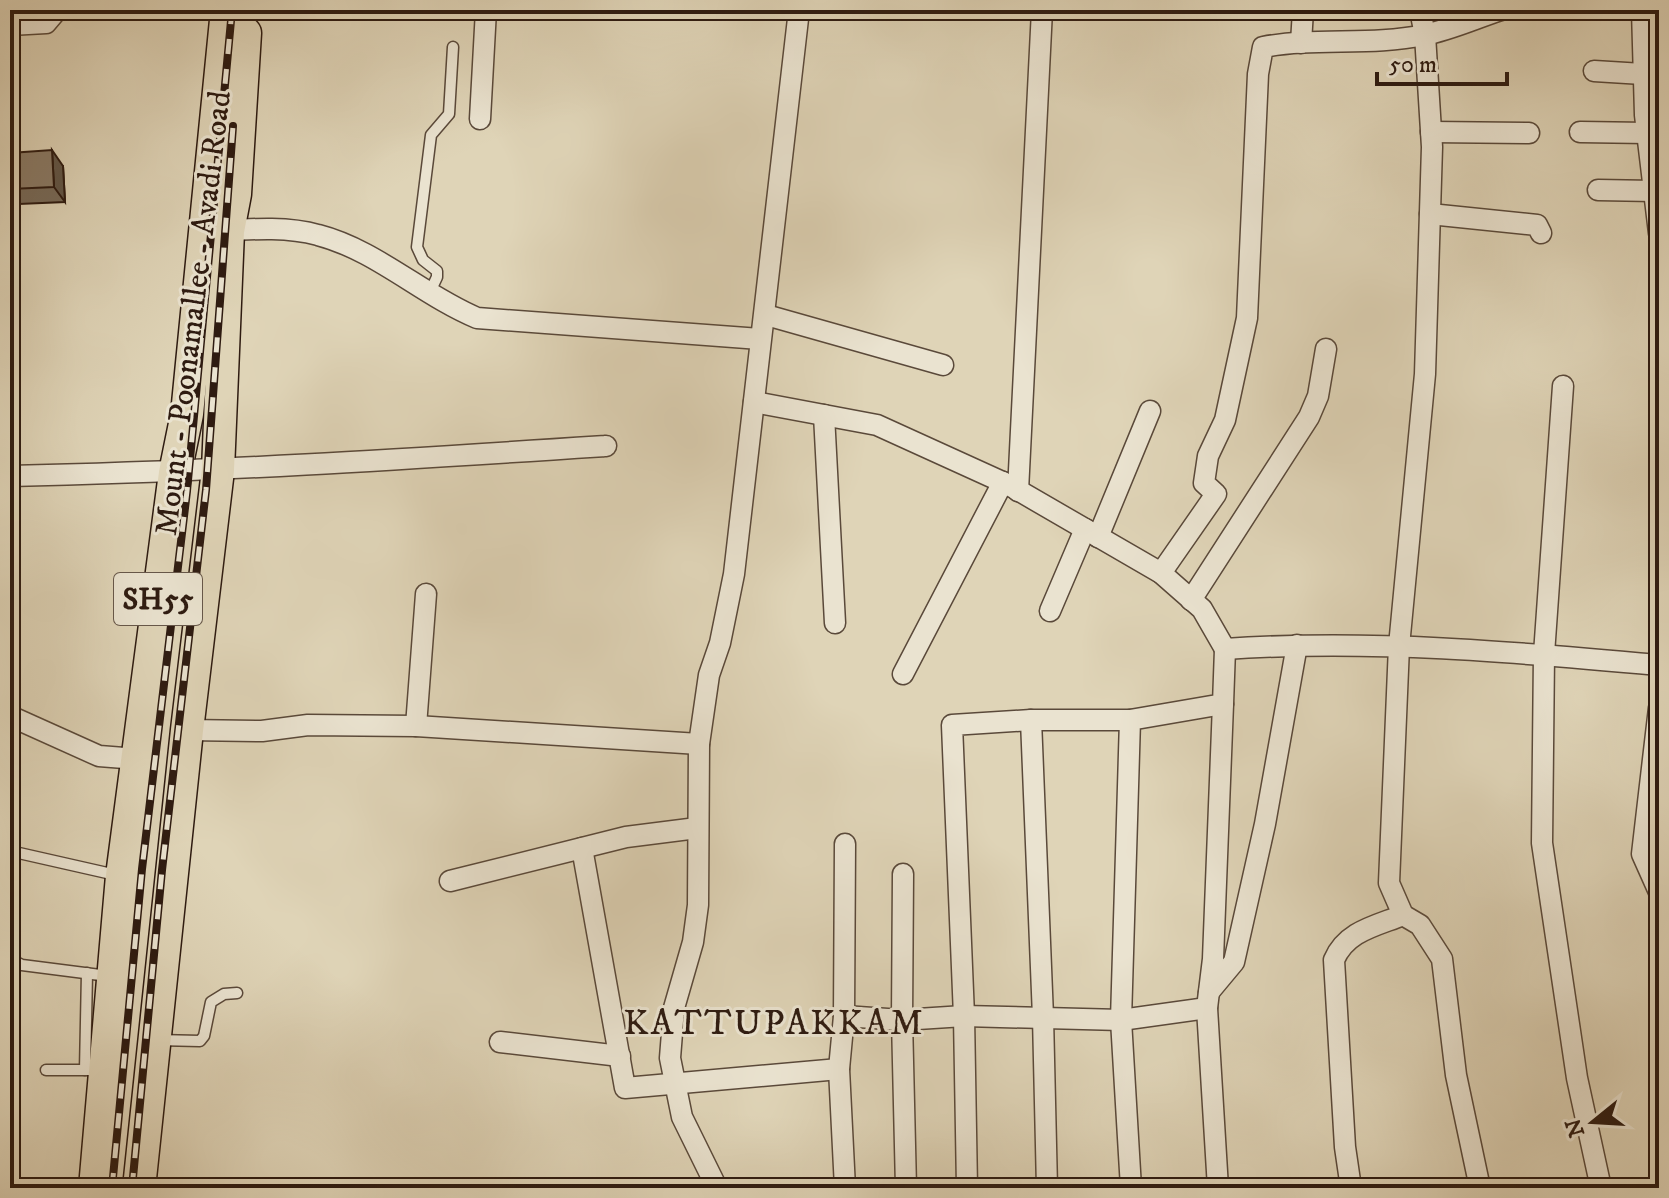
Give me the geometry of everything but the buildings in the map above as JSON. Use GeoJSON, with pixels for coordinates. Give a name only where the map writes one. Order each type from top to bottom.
{"type":"FeatureCollection","features":[{"type":"Feature","properties":{"kind":"main road","name":"Mount - Poonamallee - Avadi Road"},"geometry":{"type":"LineString","coordinates":[[139,1188],[218,470],[216,231],[227,10]]}},
{"type":"Feature","properties":{"kind":"main road","name":"Mount - Poonamallee - Avadi Road"},"geometry":{"type":"LineString","coordinates":[[95,1188],[95,1070],[101,975],[122,876],[175,473],[216,231],[235,194],[247,10]]}},
{"type":"Feature","properties":{"kind":"street"},"geometry":{"type":"LineString","coordinates":[[10,25],[46,23],[57,10]]}},
{"type":"Feature","properties":{"kind":"street"},"geometry":{"type":"LineString","coordinates":[[480,119],[486,10]]}},
{"type":"Feature","properties":{"kind":"street"},"geometry":{"type":"LineString","coordinates":[[717,1188],[682,1117],[670,1058],[674,1008],[693,942],[698,905],[699,744],[709,675],[720,643],[734,574],[799,10]]}},
{"type":"Feature","properties":{"kind":"street"},"geometry":{"type":"LineString","coordinates":[[903,674],[1010,486],[1042,10]]}},
{"type":"Feature","properties":{"kind":"street"},"geometry":{"type":"LineString","coordinates":[[1301,43],[1303,10]]}},
{"type":"Feature","properties":{"kind":"street"},"geometry":{"type":"LineString","coordinates":[[1420,10],[1425,35],[1431,132],[1425,374],[1399,646],[1389,883],[1403,915],[1420,925],[1442,959],[1456,1075],[1480,1188]]}},
{"type":"Feature","properties":{"kind":"street"},"geometry":{"type":"LineString","coordinates":[[1161,573],[1216,494],[1204,483],[1208,456],[1225,420],[1247,318],[1258,74],[1263,47],[1425,35],[1501,10]]}},
{"type":"Feature","properties":{"kind":"street"},"geometry":{"type":"LineString","coordinates":[[1642,10],[1651,74],[1647,133],[1659,233]]}},
{"type":"Feature","properties":{"kind":"street"},"geometry":{"type":"LineString","coordinates":[[1594,71],[1651,74]]}},
{"type":"Feature","properties":{"kind":"street"},"geometry":{"type":"LineString","coordinates":[[1431,132],[1529,133]]}},
{"type":"Feature","properties":{"kind":"street"},"geometry":{"type":"LineString","coordinates":[[1580,132],[1647,133]]}},
{"type":"Feature","properties":{"kind":"street"},"geometry":{"type":"LineString","coordinates":[[1598,190],[1656,203]]}},
{"type":"Feature","properties":{"kind":"street"},"geometry":{"type":"LineString","coordinates":[[1430,214],[1537,225],[1541,233]]}},
{"type":"Feature","properties":{"kind":"street"},"geometry":{"type":"LineString","coordinates":[[216,231],[289,230],[319,235],[370,257],[447,305],[477,318],[760,339]]}},
{"type":"Feature","properties":{"kind":"street"},"geometry":{"type":"LineString","coordinates":[[766,315],[943,365]]}},
{"type":"Feature","properties":{"kind":"street"},"geometry":{"type":"LineString","coordinates":[[1191,600],[1309,417],[1318,396],[1326,349]]}},
{"type":"Feature","properties":{"kind":"street"},"geometry":{"type":"LineString","coordinates":[[1563,386],[1544,654],[1542,843],[1577,1078],[1601,1188]]}},
{"type":"Feature","properties":{"kind":"street"},"geometry":{"type":"LineString","coordinates":[[754,402],[877,425],[1010,486],[1161,573],[1202,609],[1225,649],[1213,959],[1208,1000],[1218,1188]]}},
{"type":"Feature","properties":{"kind":"street"},"geometry":{"type":"LineString","coordinates":[[1050,611],[1092,533],[1150,411]]}},
{"type":"Feature","properties":{"kind":"street"},"geometry":{"type":"LineString","coordinates":[[824,415],[835,623]]}},
{"type":"Feature","properties":{"kind":"street"},"geometry":{"type":"LineString","coordinates":[[10,476],[175,473],[606,446]]}},
{"type":"Feature","properties":{"kind":"street"},"geometry":{"type":"LineString","coordinates":[[416,726],[426,594]]}},
{"type":"Feature","properties":{"kind":"street"},"geometry":{"type":"LineString","coordinates":[[844,1016],[902,1020],[964,1016],[1121,1020],[1208,1000],[1234,962],[1265,824],[1297,645]]}},
{"type":"Feature","properties":{"kind":"street"},"geometry":{"type":"LineString","coordinates":[[1225,649],[1297,645],[1399,646],[1544,654],[1659,665]]}},
{"type":"Feature","properties":{"kind":"street"},"geometry":{"type":"LineString","coordinates":[[967,1188],[964,1016],[952,725],[1031,720],[1130,720],[1223,704]]}},
{"type":"Feature","properties":{"kind":"street"},"geometry":{"type":"LineString","coordinates":[[1659,708],[1642,854],[1659,892]]}},
{"type":"Feature","properties":{"kind":"street"},"geometry":{"type":"LineString","coordinates":[[10,716],[99,756],[137,759]]}},
{"type":"Feature","properties":{"kind":"street"},"geometry":{"type":"LineString","coordinates":[[1031,720],[1047,1188]]}},
{"type":"Feature","properties":{"kind":"street"},"geometry":{"type":"LineString","coordinates":[[1130,720],[1121,1020],[1131,1188]]}},
{"type":"Feature","properties":{"kind":"street"},"geometry":{"type":"LineString","coordinates":[[187,730],[262,731],[308,725],[416,726],[699,744]]}},
{"type":"Feature","properties":{"kind":"street"},"geometry":{"type":"LineString","coordinates":[[450,881],[649,833],[697,828]]}},
{"type":"Feature","properties":{"kind":"street"},"geometry":{"type":"LineString","coordinates":[[845,844],[844,1016],[839,1069],[845,1188]]}},
{"type":"Feature","properties":{"kind":"street"},"geometry":{"type":"LineString","coordinates":[[582,848],[625,1088],[839,1069]]}},
{"type":"Feature","properties":{"kind":"street"},"geometry":{"type":"LineString","coordinates":[[903,874],[906,1188]]}},
{"type":"Feature","properties":{"kind":"street"},"geometry":{"type":"LineString","coordinates":[[1351,1188],[1344,1132],[1334,960],[1349,937],[1403,915]]}},
{"type":"Feature","properties":{"kind":"street"},"geometry":{"type":"LineString","coordinates":[[500,1042],[620,1056]]}},
{"type":"Feature","properties":{"kind":"lane"},"geometry":{"type":"LineString","coordinates":[[429,294],[437,271],[423,260],[417,247],[431,135],[449,114],[453,47]]}},
{"type":"Feature","properties":{"kind":"lane"},"geometry":{"type":"LineString","coordinates":[[10,851],[122,876]]}},
{"type":"Feature","properties":{"kind":"lane"},"geometry":{"type":"LineString","coordinates":[[10,959],[22,965],[101,975]]}},
{"type":"Feature","properties":{"kind":"lane"},"geometry":{"type":"LineString","coordinates":[[155,1040],[200,1041],[204,1036],[211,1002],[224,994],[237,993]]}},
{"type":"Feature","properties":{"kind":"lane"},"geometry":{"type":"LineString","coordinates":[[46,1070],[95,1070]]}},
{"type":"Feature","properties":{"kind":"railway"},"geometry":{"type":"LineString","coordinates":[[112,1188],[142,869],[187,491],[232,10]]}},
{"type":"Feature","properties":{"kind":"railway"},"geometry":{"type":"LineString","coordinates":[[132,1188],[162,870],[206,490],[233,126]]}},
{"type":"Feature","properties":{"kind":"district","name":"KATTUPAKKAM"},"geometry":{"type":"Point","coordinates":[774,1021]}}]}
